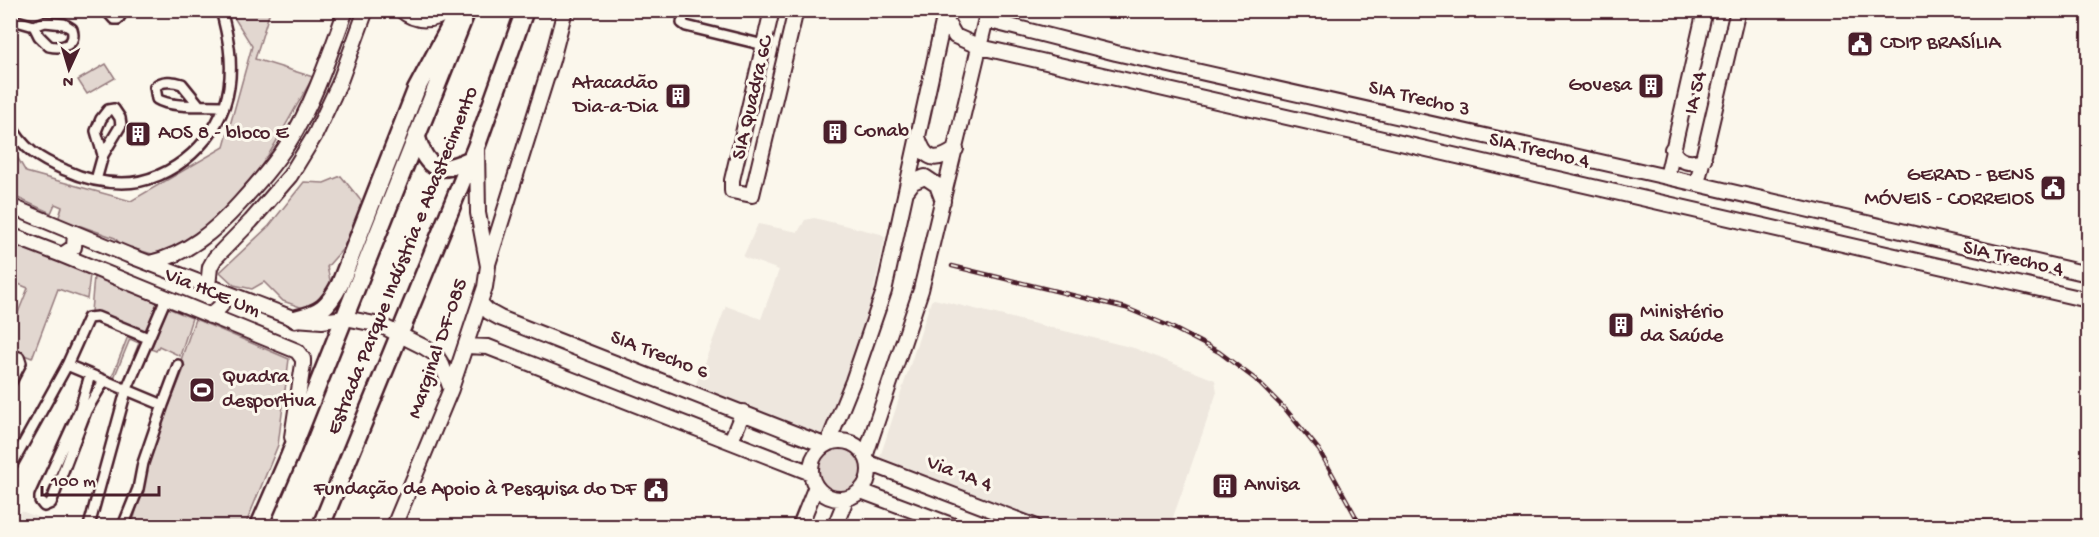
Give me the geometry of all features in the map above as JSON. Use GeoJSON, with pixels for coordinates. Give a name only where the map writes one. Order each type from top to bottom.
{"type":"FeatureCollection","features":[{"type":"Feature","properties":{"kind":"highway"},"geometry":{"type":"LineString","coordinates":[[295,319],[314,314],[332,300],[416,90],[459,10]]}},
{"type":"Feature","properties":{"kind":"highway","name":"Estrada Parque Indústria e Abastecimento"},"geometry":{"type":"LineString","coordinates":[[259,526],[289,457],[467,10]]}},
{"type":"Feature","properties":{"kind":"highway","name":"Estrada Parque Indústria e Abastecimento"},"geometry":{"type":"LineString","coordinates":[[321,526],[478,142],[523,18],[533,10]]}},
{"type":"Feature","properties":{"kind":"highway"},"geometry":{"type":"LineString","coordinates":[[417,138],[425,159],[433,166],[444,168],[469,160]]}},
{"type":"Feature","properties":{"kind":"main road","name":"Via HCE Um"},"geometry":{"type":"LineString","coordinates":[[150,263],[182,252],[203,238],[226,219],[264,176],[290,140],[324,72],[346,10]]}},
{"type":"Feature","properties":{"kind":"main road"},"geometry":{"type":"LineString","coordinates":[[208,286],[210,267],[215,258],[251,222],[290,176],[315,135],[339,84],[366,10]]}},
{"type":"Feature","properties":{"kind":"main road"},"geometry":{"type":"LineString","coordinates":[[401,10],[415,19],[424,20],[437,18],[450,10]]}},
{"type":"Feature","properties":{"kind":"main road"},"geometry":{"type":"LineString","coordinates":[[488,266],[552,60],[565,10]]}},
{"type":"Feature","properties":{"kind":"main road"},"geometry":{"type":"LineString","coordinates":[[772,10],[754,90],[766,90],[776,97]]}},
{"type":"Feature","properties":{"kind":"main road","name":"SIA Quadra 6C"},"geometry":{"type":"LineString","coordinates":[[754,90],[732,180],[732,191],[752,195],[796,10]]}},
{"type":"Feature","properties":{"kind":"main road","name":"IA 54"},"geometry":{"type":"LineString","coordinates":[[1667,177],[1705,10]]}},
{"type":"Feature","properties":{"kind":"main road","name":"IA 54"},"geometry":{"type":"LineString","coordinates":[[1697,184],[1738,10]]}},
{"type":"Feature","properties":{"kind":"main road"},"geometry":{"type":"LineString","coordinates":[[800,526],[813,480],[814,457],[826,444],[853,381],[884,291],[945,14]]}},
{"type":"Feature","properties":{"kind":"main road","name":"SIA Trecho 4"},"geometry":{"type":"LineString","coordinates":[[945,14],[955,36],[980,47],[2088,300]]}},
{"type":"Feature","properties":{"kind":"main road"},"geometry":{"type":"LineString","coordinates":[[867,459],[921,290],[987,15]]}},
{"type":"Feature","properties":{"kind":"main road","name":"SIA Trecho 3"},"geometry":{"type":"LineString","coordinates":[[987,15],[1018,29],[1116,53],[2088,274]]}},
{"type":"Feature","properties":{"kind":"main road"},"geometry":{"type":"LineString","coordinates":[[1012,54],[1011,41],[1018,29]]}},
{"type":"Feature","properties":{"kind":"main road"},"geometry":{"type":"LineString","coordinates":[[1107,76],[1115,67],[1116,53]]}},
{"type":"Feature","properties":{"kind":"main road"},"geometry":{"type":"LineString","coordinates":[[758,71],[768,80],[781,77]]}},
{"type":"Feature","properties":{"kind":"main road"},"geometry":{"type":"LineString","coordinates":[[324,72],[328,86],[334,87],[339,84]]}},
{"type":"Feature","properties":{"kind":"main road"},"geometry":{"type":"LineString","coordinates":[[313,94],[320,95],[326,100],[315,135]]}},
{"type":"Feature","properties":{"kind":"main road"},"geometry":{"type":"LineString","coordinates":[[1449,153],[1457,143],[1455,130]]}},
{"type":"Feature","properties":{"kind":"main road"},"geometry":{"type":"LineString","coordinates":[[1472,158],[1470,146],[1478,135]]}},
{"type":"Feature","properties":{"kind":"main road"},"geometry":{"type":"LineString","coordinates":[[918,137],[924,152],[934,158],[941,158],[956,149]]}},
{"type":"Feature","properties":{"kind":"main road","name":"Marginal DF-085"},"geometry":{"type":"LineString","coordinates":[[394,526],[451,389],[480,303],[488,266],[478,213],[478,142]]}},
{"type":"Feature","properties":{"kind":"main road"},"geometry":{"type":"LineString","coordinates":[[1672,149],[1675,155],[1685,161],[1692,163],[1704,159]]}},
{"type":"Feature","properties":{"kind":"main road"},"geometry":{"type":"LineString","coordinates":[[1602,189],[1613,165]]}},
{"type":"Feature","properties":{"kind":"main road"},"geometry":{"type":"LineString","coordinates":[[904,193],[913,182],[925,177],[937,185],[943,203]]}},
{"type":"Feature","properties":{"kind":"main road"},"geometry":{"type":"LineString","coordinates":[[1734,218],[1730,214],[1729,206],[1739,194]]}},
{"type":"Feature","properties":{"kind":"main road","name":"Via HCE Um"},"geometry":{"type":"LineString","coordinates":[[10,206],[128,255],[295,319],[322,321],[345,318],[380,326],[424,346],[435,354],[451,389]]}},
{"type":"Feature","properties":{"kind":"main road"},"geometry":{"type":"LineString","coordinates":[[1886,253],[1892,248],[1890,229]]}},
{"type":"Feature","properties":{"kind":"main road"},"geometry":{"type":"LineString","coordinates":[[62,255],[74,247],[75,233]]}},
{"type":"Feature","properties":{"kind":"main road"},"geometry":{"type":"LineString","coordinates":[[1909,258],[1904,246],[1906,240],[1916,234]]}},
{"type":"Feature","properties":{"kind":"main road","name":"Via HCE Um"},"geometry":{"type":"LineString","coordinates":[[12,239],[62,255],[297,351],[301,355],[303,364],[289,457]]}},
{"type":"Feature","properties":{"kind":"main road"},"geometry":{"type":"LineString","coordinates":[[1957,269],[1969,247]]}},
{"type":"Feature","properties":{"kind":"main road"},"geometry":{"type":"LineString","coordinates":[[116,278],[115,263],[119,258],[128,255]]}},
{"type":"Feature","properties":{"kind":"main road"},"geometry":{"type":"LineString","coordinates":[[210,315],[221,306],[223,292]]}},
{"type":"Feature","properties":{"kind":"main road","name":"SIA Trecho 6"},"geometry":{"type":"LineString","coordinates":[[480,303],[489,312],[501,318],[826,444]]}},
{"type":"Feature","properties":{"kind":"main road"},"geometry":{"type":"LineString","coordinates":[[466,346],[488,347],[731,441],[813,480],[829,497],[846,499],[861,491],[870,473],[867,459],[858,447],[849,442],[838,441],[826,444]]}},
{"type":"Feature","properties":{"kind":"main road"},"geometry":{"type":"LineString","coordinates":[[731,441],[743,412]]}},
{"type":"Feature","properties":{"kind":"main road","name":"Via 1A 4"},"geometry":{"type":"LineString","coordinates":[[867,459],[1034,526]]}},
{"type":"Feature","properties":{"kind":"main road"},"geometry":{"type":"LineString","coordinates":[[861,491],[954,526]]}},
{"type":"Feature","properties":{"kind":"main road"},"geometry":{"type":"LineString","coordinates":[[835,526],[846,499]]}},
{"type":"Feature","properties":{"kind":"street"},"geometry":{"type":"LineString","coordinates":[[106,10],[117,20],[124,10]]}},
{"type":"Feature","properties":{"kind":"street"},"geometry":{"type":"LineString","coordinates":[[10,124],[28,150],[75,175],[123,183],[148,178],[175,167],[198,150],[213,132],[224,106],[229,88],[231,64],[230,40],[221,10]]}},
{"type":"Feature","properties":{"kind":"street"},"geometry":{"type":"LineString","coordinates":[[684,10],[683,25],[764,45]]}},
{"type":"Feature","properties":{"kind":"street"},"geometry":{"type":"LineString","coordinates":[[10,19],[34,26]]}},
{"type":"Feature","properties":{"kind":"street"},"geometry":{"type":"LineString","coordinates":[[199,105],[224,106]]}},
{"type":"Feature","properties":{"kind":"street"},"geometry":{"type":"LineString","coordinates":[[96,180],[103,154]]}},
{"type":"Feature","properties":{"kind":"street"},"geometry":{"type":"LineString","coordinates":[[89,526],[126,391],[166,298]]}},
{"type":"Feature","properties":{"kind":"street"},"geometry":{"type":"LineString","coordinates":[[10,468],[67,365],[88,318],[98,317],[148,338]]}},
{"type":"Feature","properties":{"kind":"street"},"geometry":{"type":"LineString","coordinates":[[10,357],[19,357],[21,363],[10,384]]}},
{"type":"Feature","properties":{"kind":"street"},"geometry":{"type":"LineString","coordinates":[[67,365],[163,405]]}},
{"type":"Feature","properties":{"kind":"street"},"geometry":{"type":"LineString","coordinates":[[123,526],[138,489],[143,463],[178,365]]}},
{"type":"Feature","properties":{"kind":"street"},"geometry":{"type":"LineString","coordinates":[[90,375],[83,410],[51,503],[44,506],[40,497],[83,410],[104,381]]}},
{"type":"Feature","properties":{"kind":"shaded area"},"geometry":{"type":"Polygon","coordinates":[[[230,11],[270,11],[255,59],[313,77],[269,154],[246,188],[197,234],[173,248],[152,254],[121,245],[115,238],[81,226],[74,227],[58,220],[62,207],[55,204],[51,213],[11,195],[10,145],[26,172],[131,201],[224,147],[252,46],[230,11]]]}},
{"type":"Feature","properties":{"kind":"shaded area"},"geometry":{"type":"Polygon","coordinates":[[[106,64],[115,78],[87,94],[78,80],[106,64]]]}},
{"type":"Feature","properties":{"kind":"shaded area"},"geometry":{"type":"Polygon","coordinates":[[[341,176],[362,202],[348,243],[327,267],[331,284],[317,301],[306,309],[283,301],[264,282],[252,289],[234,285],[220,272],[269,226],[304,182],[324,183],[341,176]]]}},
{"type":"Feature","properties":{"kind":"shaded area"},"geometry":{"type":"Polygon","coordinates":[[[814,218],[881,234],[885,238],[858,346],[829,430],[825,435],[818,435],[695,387],[726,306],[761,319],[779,270],[743,257],[758,224],[798,232],[805,220],[814,218]]]}},
{"type":"Feature","properties":{"kind":"shaded area"},"geometry":{"type":"Polygon","coordinates":[[[13,242],[90,275],[87,299],[58,289],[32,358],[11,350],[11,330],[28,288],[11,281],[13,242]]]}},
{"type":"Feature","properties":{"kind":"shaded area"},"geometry":{"type":"Polygon","coordinates":[[[94,276],[160,304],[147,334],[91,312],[94,276]]]}},
{"type":"Feature","properties":{"kind":"shaded area"},"geometry":{"type":"Polygon","coordinates":[[[934,299],[1134,348],[1215,380],[1217,392],[1170,526],[1056,526],[880,457],[931,301],[934,299]]]}},
{"type":"Feature","properties":{"kind":"shaded area"},"geometry":{"type":"Polygon","coordinates":[[[168,308],[192,318],[180,356],[159,346],[156,351],[151,349],[168,308]]]}},
{"type":"Feature","properties":{"kind":"shaded area"},"geometry":{"type":"Polygon","coordinates":[[[195,319],[289,359],[278,445],[245,526],[132,526],[163,406],[169,406],[185,366],[180,363],[195,319]]]}},
{"type":"Feature","properties":{"kind":"shaded area"},"geometry":{"type":"Polygon","coordinates":[[[128,336],[140,343],[126,376],[139,343],[130,339],[114,378],[112,377],[128,336]]]}},
{"type":"Feature","properties":{"kind":"shaded area"},"geometry":{"type":"Polygon","coordinates":[[[841,445],[858,452],[865,469],[858,486],[841,493],[824,486],[817,469],[824,452],[841,445]]]}},
{"type":"Feature","properties":{"kind":"shaded area"},"geometry":{"type":"Polygon","coordinates":[[[21,511],[62,526],[15,526],[21,511]]]}},
{"type":"Feature","properties":{"kind":"railway"},"geometry":{"type":"LineString","coordinates":[[952,266],[1126,308],[1169,326],[1219,352],[1255,379],[1287,411],[1319,450],[1361,526]]}},
{"type":"Feature","properties":{"kind":"railway"},"geometry":{"type":"LineString","coordinates":[[1918,526],[1972,521],[2060,526]]}},
{"type":"Feature","properties":{"kind":"place","name":"CDIP BRASÍLIA"},"geometry":{"type":"Point","coordinates":[1860,44]}},
{"type":"Feature","properties":{"kind":"place","name":"Govesa"},"geometry":{"type":"Point","coordinates":[1651,86]}},
{"type":"Feature","properties":{"kind":"place","name":"Atacadão Dia-a-Dia"},"geometry":{"type":"Point","coordinates":[678,96]}},
{"type":"Feature","properties":{"kind":"place","name":"Conab"},"geometry":{"type":"Point","coordinates":[835,132]}},
{"type":"Feature","properties":{"kind":"place","name":"AOS 8 - bloco E"},"geometry":{"type":"Point","coordinates":[138,134]}},
{"type":"Feature","properties":{"kind":"place","name":"GERAD - BENS MÓVEIS - CORREIOS"},"geometry":{"type":"Point","coordinates":[2053,188]}},
{"type":"Feature","properties":{"kind":"place","name":"Ministério da Saúde"},"geometry":{"type":"Point","coordinates":[1621,325]}},
{"type":"Feature","properties":{"kind":"place","name":"Quadra desportiva"},"geometry":{"type":"Point","coordinates":[202,390]}},
{"type":"Feature","properties":{"kind":"place","name":"Anvisa"},"geometry":{"type":"Point","coordinates":[1225,486]}},
{"type":"Feature","properties":{"kind":"place","name":"Fundação de Apoio à Pesquisa do DF"},"geometry":{"type":"Point","coordinates":[656,490]}}]}
